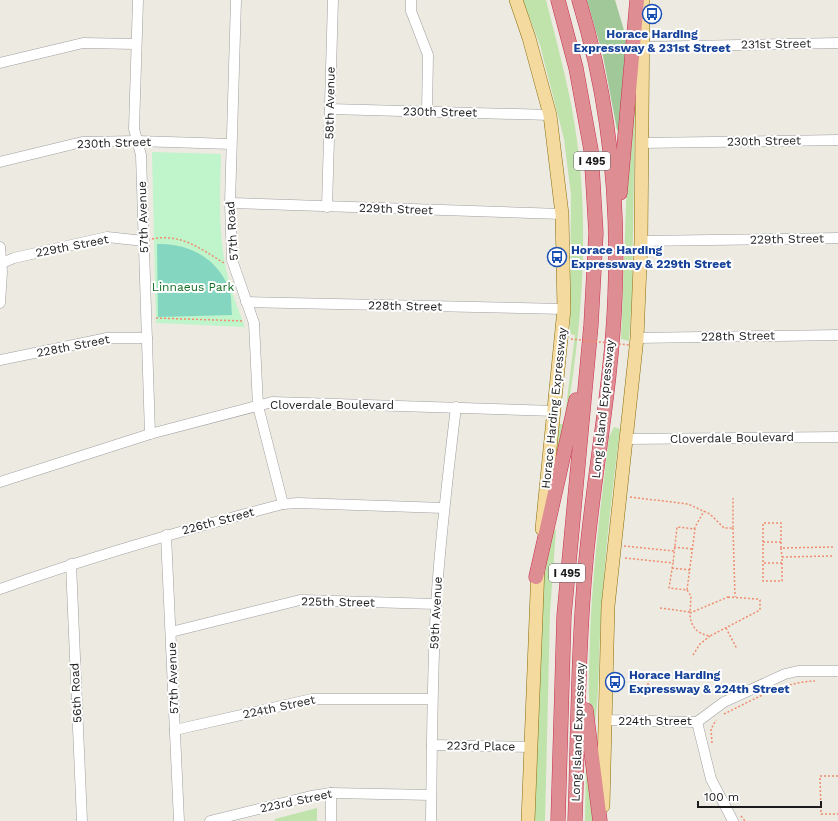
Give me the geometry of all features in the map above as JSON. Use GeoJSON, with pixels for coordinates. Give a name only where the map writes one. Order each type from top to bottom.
{"type":"FeatureCollection","features":[{"type":"Feature","properties":{"kind":"highway","name":"Long Island Expressway"},"geometry":{"type":"LineString","coordinates":[[558,0],[576,68],[591,150],[596,233],[591,325],[564,616],[558,821]]}},
{"type":"Feature","properties":{"kind":"highway","name":"Long Island Expressway"},"geometry":{"type":"LineString","coordinates":[[575,821],[582,618],[586,559],[614,304],[616,229],[612,162],[601,88],[579,0]]}},
{"type":"Feature","properties":{"kind":"highway"},"geometry":{"type":"LineString","coordinates":[[616,229],[624,157],[637,0]]}},
{"type":"Feature","properties":{"kind":"highway"},"geometry":{"type":"LineString","coordinates":[[536,578],[567,442],[591,325]]}},
{"type":"Feature","properties":{"kind":"highway"},"geometry":{"type":"LineString","coordinates":[[582,618],[585,656],[585,702],[601,821]]}},
{"type":"Feature","properties":{"kind":"main road","name":"Horace Harding Expressway"},"geometry":{"type":"LineString","coordinates":[[516,0],[529,38],[550,115],[562,214],[564,309],[555,411],[536,578],[528,821]]}},
{"type":"Feature","properties":{"kind":"main road"},"geometry":{"type":"LineString","coordinates":[[601,821],[608,606],[626,439],[640,241],[643,0]]}},
{"type":"Feature","properties":{"kind":"street","name":"57th Avenue"},"geometry":{"type":"LineString","coordinates":[[138,0],[134,129],[140,150],[150,434]]}},
{"type":"Feature","properties":{"kind":"street","name":"57th Road"},"geometry":{"type":"LineString","coordinates":[[236,0],[230,203],[232,260],[254,323],[258,406],[283,504]]}},
{"type":"Feature","properties":{"kind":"street","name":"58th Avenue"},"geometry":{"type":"LineString","coordinates":[[327,207],[333,0]]}},
{"type":"Feature","properties":{"kind":"street"},"geometry":{"type":"LineString","coordinates":[[411,0],[410,11],[428,55],[427,112]]}},
{"type":"Feature","properties":{"kind":"street"},"geometry":{"type":"LineString","coordinates":[[0,63],[83,43],[136,44]]}},
{"type":"Feature","properties":{"kind":"street","name":"231st Street"},"geometry":{"type":"LineString","coordinates":[[642,46],[838,43]]}},
{"type":"Feature","properties":{"kind":"street","name":"230th Street"},"geometry":{"type":"LineString","coordinates":[[330,109],[550,115]]}},
{"type":"Feature","properties":{"kind":"street","name":"230th Street"},"geometry":{"type":"LineString","coordinates":[[641,143],[838,140]]}},
{"type":"Feature","properties":{"kind":"street","name":"230th Street"},"geometry":{"type":"LineString","coordinates":[[0,162],[82,142],[138,141],[231,144]]}},
{"type":"Feature","properties":{"kind":"street","name":"229th Street"},"geometry":{"type":"LineString","coordinates":[[230,203],[562,214]]}},
{"type":"Feature","properties":{"kind":"street","name":"229th Street"},"geometry":{"type":"LineString","coordinates":[[1,263],[14,258],[107,237],[144,241]]}},
{"type":"Feature","properties":{"kind":"street","name":"229th Street"},"geometry":{"type":"LineString","coordinates":[[640,241],[838,238]]}},
{"type":"Feature","properties":{"kind":"street"},"geometry":{"type":"LineString","coordinates":[[0,247],[0,303]]}},
{"type":"Feature","properties":{"kind":"street","name":"228th Street"},"geometry":{"type":"LineString","coordinates":[[246,302],[564,309]]}},
{"type":"Feature","properties":{"kind":"street","name":"228th Street"},"geometry":{"type":"LineString","coordinates":[[633,341],[838,335]]}},
{"type":"Feature","properties":{"kind":"street","name":"228th Street"},"geometry":{"type":"LineString","coordinates":[[0,360],[107,338],[147,338]]}},
{"type":"Feature","properties":{"kind":"street","name":"Cloverdale Boulevard"},"geometry":{"type":"LineString","coordinates":[[0,482],[150,434],[272,402],[456,406],[555,411]]}},
{"type":"Feature","properties":{"kind":"street","name":"59th Avenue"},"geometry":{"type":"LineString","coordinates":[[431,821],[432,698],[436,604],[444,508],[456,406]]}},
{"type":"Feature","properties":{"kind":"street","name":"Cloverdale Boulevard"},"geometry":{"type":"LineString","coordinates":[[626,439],[838,436]]}},
{"type":"Feature","properties":{"kind":"street","name":"226th Street"},"geometry":{"type":"LineString","coordinates":[[0,589],[71,564],[166,535],[283,504],[298,503],[444,508]]}},
{"type":"Feature","properties":{"kind":"street","name":"57th Avenue"},"geometry":{"type":"LineString","coordinates":[[166,535],[179,821]]}},
{"type":"Feature","properties":{"kind":"street","name":"56th Road"},"geometry":{"type":"LineString","coordinates":[[71,564],[82,821]]}},
{"type":"Feature","properties":{"kind":"street","name":"225th Street"},"geometry":{"type":"LineString","coordinates":[[171,632],[300,600],[436,604]]}},
{"type":"Feature","properties":{"kind":"street","name":"224th Street"},"geometry":{"type":"LineString","coordinates":[[604,720],[697,722],[724,702],[785,674],[798,671],[838,671]]}},
{"type":"Feature","properties":{"kind":"street","name":"224th Street"},"geometry":{"type":"LineString","coordinates":[[175,730],[312,699],[432,698]]}},
{"type":"Feature","properties":{"kind":"street"},"geometry":{"type":"LineString","coordinates":[[697,722],[711,779],[737,818]]}},
{"type":"Feature","properties":{"kind":"street","name":"223rd Place"},"geometry":{"type":"LineString","coordinates":[[432,745],[530,748]]}},
{"type":"Feature","properties":{"kind":"street"},"geometry":{"type":"LineString","coordinates":[[331,793],[331,821]]}},
{"type":"Feature","properties":{"kind":"street","name":"223rd Street"},"geometry":{"type":"LineString","coordinates":[[210,821],[311,796],[331,793],[431,795]]}},
{"type":"Feature","properties":{"kind":"path"},"geometry":{"type":"LineString","coordinates":[[144,241],[159,238],[177,239],[208,252],[228,265]]}},
{"type":"Feature","properties":{"kind":"path"},"geometry":{"type":"LineString","coordinates":[[154,318],[244,321]]}},
{"type":"Feature","properties":{"kind":"path"},"geometry":{"type":"LineString","coordinates":[[571,339],[633,341]]}},
{"type":"Feature","properties":{"kind":"path"},"geometry":{"type":"LineString","coordinates":[[628,497],[688,504],[710,514],[722,526],[733,528]]}},
{"type":"Feature","properties":{"kind":"path"},"geometry":{"type":"LineString","coordinates":[[733,498],[735,597]]}},
{"type":"Feature","properties":{"kind":"path"},"geometry":{"type":"LineString","coordinates":[[704,511],[694,529],[687,590],[691,596],[690,621],[695,629],[710,636]]}},
{"type":"Feature","properties":{"kind":"path"},"geometry":{"type":"LineString","coordinates":[[763,523],[781,523],[781,542],[782,581],[763,581],[763,523]]}},
{"type":"Feature","properties":{"kind":"path"},"geometry":{"type":"LineString","coordinates":[[687,590],[669,588],[677,528],[694,529]]}},
{"type":"Feature","properties":{"kind":"path"},"geometry":{"type":"LineString","coordinates":[[763,542],[781,542]]}},
{"type":"Feature","properties":{"kind":"path"},"geometry":{"type":"LineString","coordinates":[[622,546],[674,551]]}},
{"type":"Feature","properties":{"kind":"path"},"geometry":{"type":"LineString","coordinates":[[674,547],[692,549]]}},
{"type":"Feature","properties":{"kind":"path"},"geometry":{"type":"LineString","coordinates":[[781,548],[833,547]]}},
{"type":"Feature","properties":{"kind":"path"},"geometry":{"type":"LineString","coordinates":[[782,557],[833,556]]}},
{"type":"Feature","properties":{"kind":"path"},"geometry":{"type":"LineString","coordinates":[[621,558],[673,564]]}},
{"type":"Feature","properties":{"kind":"path"},"geometry":{"type":"LineString","coordinates":[[763,563],[782,563]]}},
{"type":"Feature","properties":{"kind":"path"},"geometry":{"type":"LineString","coordinates":[[672,568],[690,570]]}},
{"type":"Feature","properties":{"kind":"path"},"geometry":{"type":"LineString","coordinates":[[660,608],[690,612],[724,598],[735,597],[760,600],[760,610],[710,636],[700,644],[693,654]]}},
{"type":"Feature","properties":{"kind":"path"},"geometry":{"type":"LineString","coordinates":[[726,628],[737,649]]}},
{"type":"Feature","properties":{"kind":"path"},"geometry":{"type":"LineString","coordinates":[[648,679],[648,687],[678,688]]}},
{"type":"Feature","properties":{"kind":"path"},"geometry":{"type":"LineString","coordinates":[[713,750],[711,729],[715,720],[723,714],[780,687],[803,681],[818,681]]}},
{"type":"Feature","properties":{"kind":"path"},"geometry":{"type":"LineString","coordinates":[[838,776],[820,776],[821,814],[838,814]]}},
{"type":"Feature","properties":{"kind":"path"},"geometry":{"type":"LineString","coordinates":[[737,818],[745,821]]}},
{"type":"Feature","properties":{"kind":"green space"},"geometry":{"type":"Polygon","coordinates":[[[523,0],[546,0],[572,109],[579,160],[583,211],[583,262],[580,313],[567,414],[548,514],[559,424],[564,424],[575,335],[570,334],[571,195],[564,139],[540,45],[523,0]]]}},
{"type":"Feature","properties":{"kind":"green space"},"geometry":{"type":"Polygon","coordinates":[[[587,0],[615,0],[629,47],[621,133],[617,130],[603,56],[587,0]]]}},
{"type":"Feature","properties":{"kind":"green space"},"geometry":{"type":"Polygon","coordinates":[[[635,100],[632,293],[629,341],[621,339],[627,181],[635,100]]]}},
{"type":"Feature","properties":{"kind":"green space","name":"Linnaeus Park"},"geometry":{"type":"Polygon","coordinates":[[[152,152],[221,154],[220,212],[223,255],[234,299],[245,327],[156,323],[152,152]]]}},
{"type":"Feature","properties":{"kind":"green space"},"geometry":{"type":"Polygon","coordinates":[[[157,244],[168,244],[190,249],[209,260],[217,268],[229,288],[232,315],[158,317],[157,244]]]}},
{"type":"Feature","properties":{"kind":"green space"},"geometry":{"type":"Polygon","coordinates":[[[614,427],[620,429],[605,569],[600,631],[597,707],[593,737],[589,689],[593,589],[597,538],[609,437],[614,427]]]}},
{"type":"Feature","properties":{"kind":"green space"},"geometry":{"type":"Polygon","coordinates":[[[552,529],[556,530],[550,612],[545,821],[534,821],[540,595],[552,529]]]}},
{"type":"Feature","properties":{"kind":"green space"},"geometry":{"type":"Polygon","coordinates":[[[586,754],[595,821],[585,821],[586,754]]]}},
{"type":"Feature","properties":{"kind":"green space"},"geometry":{"type":"Polygon","coordinates":[[[317,808],[317,821],[275,821],[275,819],[317,808]]]}},
{"type":"Feature","properties":{"kind":"place","name":"Horace Harding Expressway & 231st Street"},"geometry":{"type":"Point","coordinates":[652,14]}},
{"type":"Feature","properties":{"kind":"place","name":"Horace Harding Expressway & 229th Street"},"geometry":{"type":"Point","coordinates":[557,257]}},
{"type":"Feature","properties":{"kind":"place","name":"Horace Harding Expressway & 224th Street"},"geometry":{"type":"Point","coordinates":[615,682]}}]}
